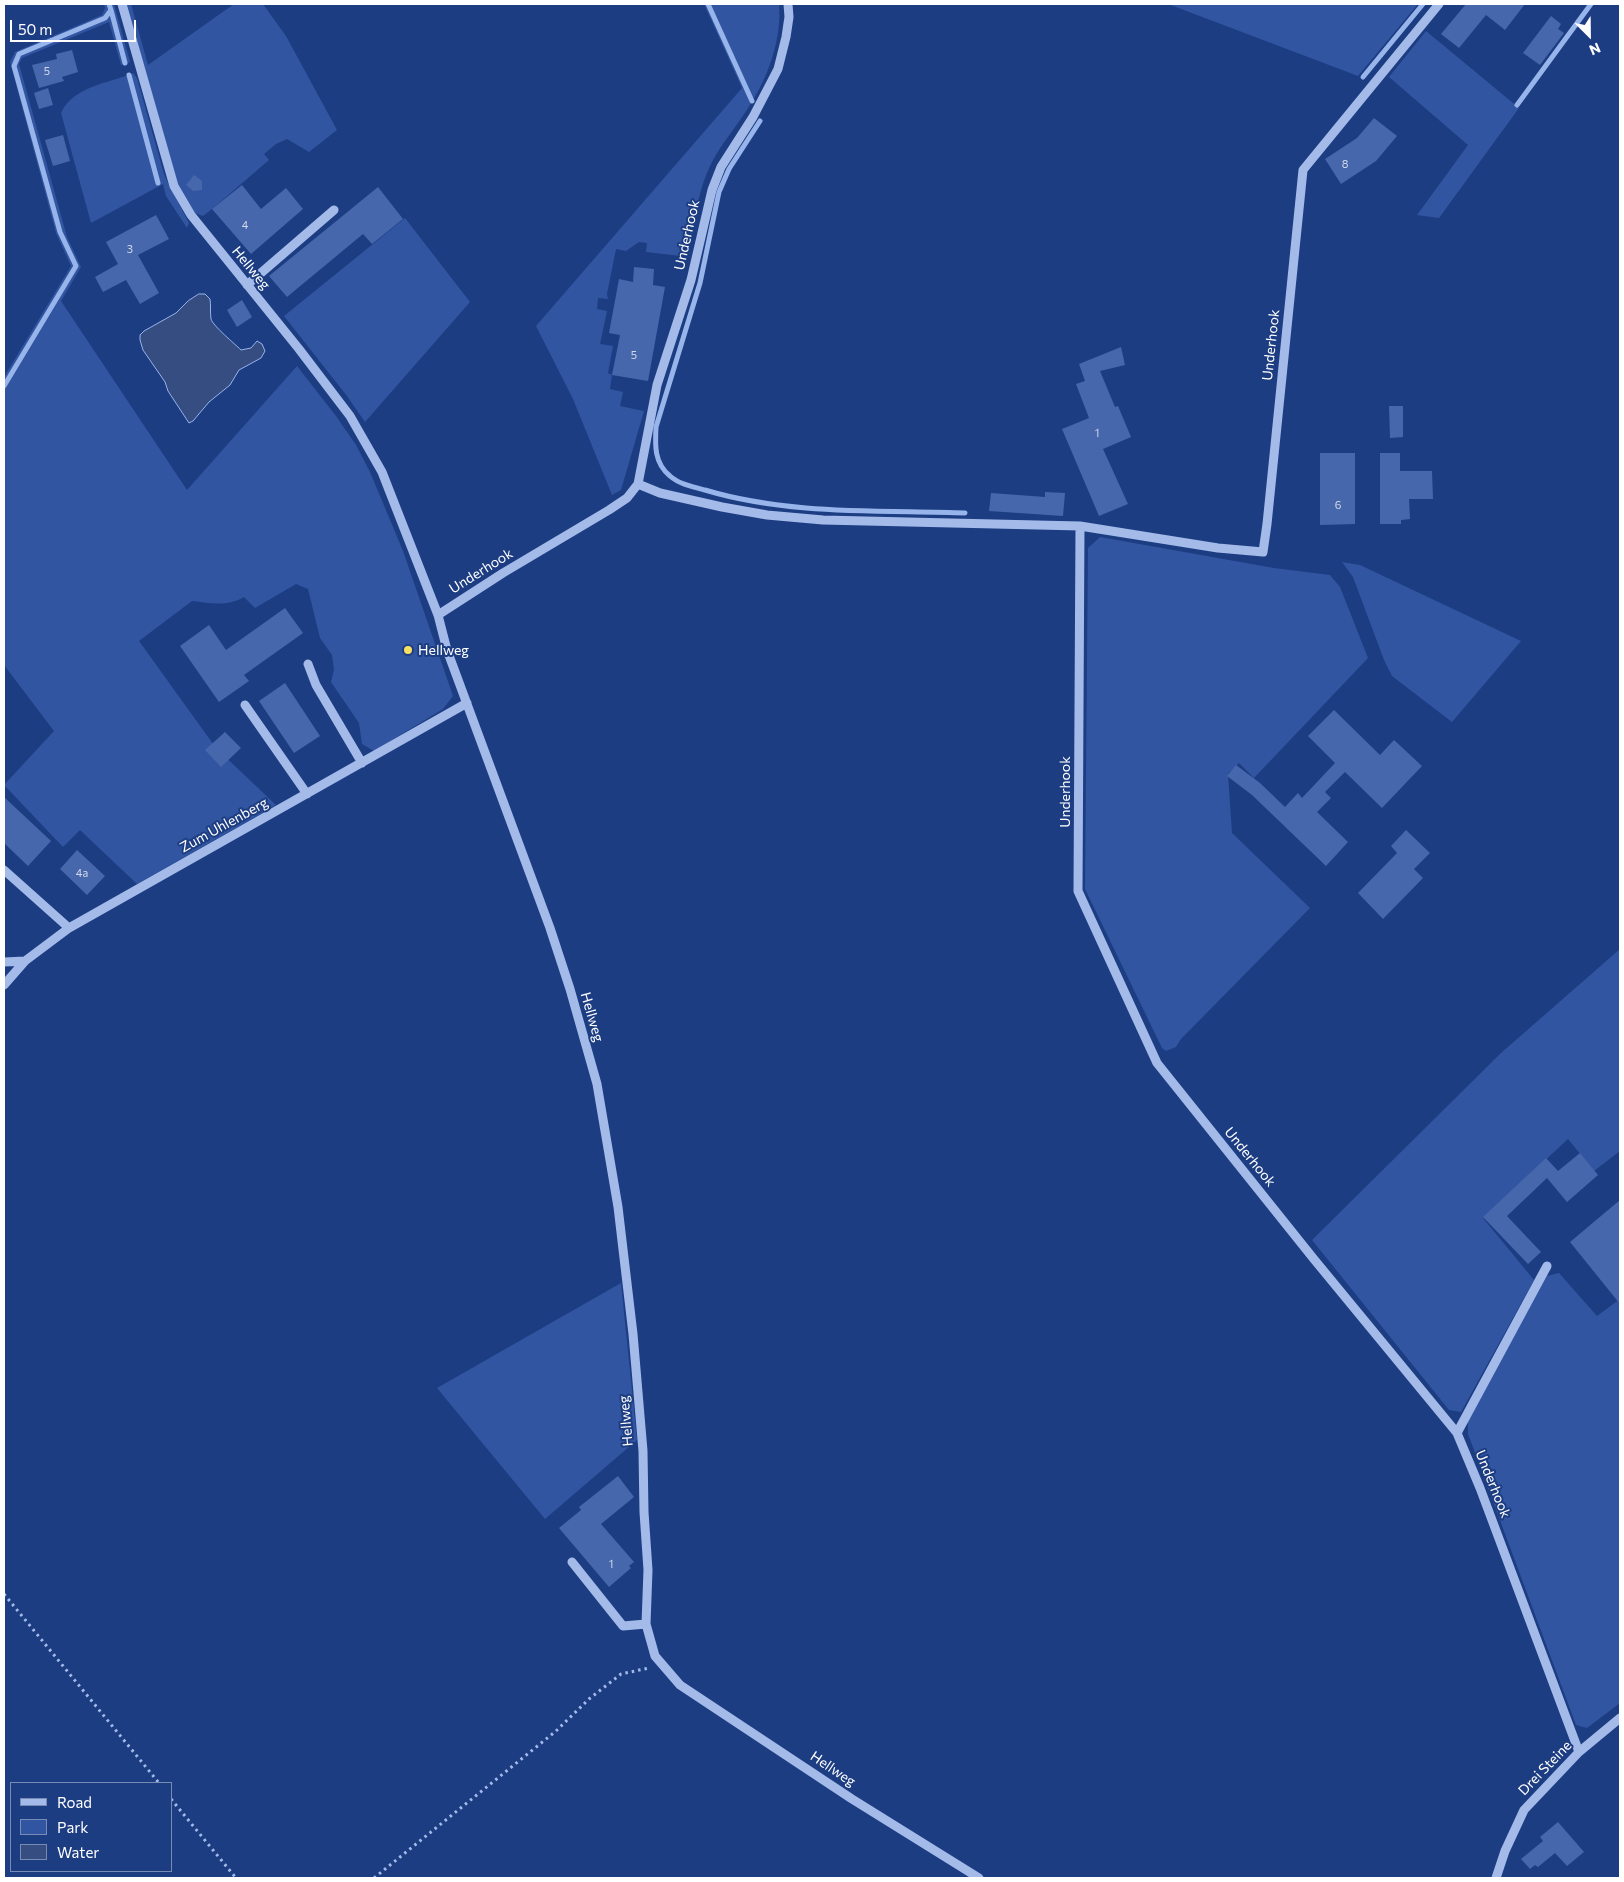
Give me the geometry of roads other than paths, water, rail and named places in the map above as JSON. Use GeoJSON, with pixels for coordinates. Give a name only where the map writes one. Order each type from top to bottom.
{"type":"FeatureCollection","features":[{"type":"Feature","properties":{"kind":"street","name":"Hellweg"},"geometry":{"type":"LineString","coordinates":[[122,4],[174,186],[191,216],[248,285],[350,416],[382,472],[438,615],[447,650],[550,928],[570,989],[597,1084],[618,1207],[633,1334],[643,1451],[644,1512],[648,1570],[646,1624],[655,1656],[680,1685],[852,1799],[979,1878]]}},
{"type":"Feature","properties":{"kind":"street","name":"Underhook"},"geometry":{"type":"LineString","coordinates":[[438,615],[503,573],[609,510],[627,498],[638,484],[657,385],[691,280],[712,190],[721,167],[753,117],[778,68],[786,38],[789,17],[788,4]]}},
{"type":"Feature","properties":{"kind":"street","name":"Underhook"},"geometry":{"type":"LineString","coordinates":[[638,484],[660,493],[722,508],[767,515],[823,520],[1080,526],[1218,548],[1263,552],[1303,170],[1439,4]]}},
{"type":"Feature","properties":{"kind":"street"},"geometry":{"type":"LineString","coordinates":[[248,285],[334,210]]}},
{"type":"Feature","properties":{"kind":"street","name":"Underhook"},"geometry":{"type":"LineString","coordinates":[[1080,526],[1078,891],[1157,1062],[1307,1250],[1457,1433],[1480,1488],[1580,1752]]}},
{"type":"Feature","properties":{"kind":"street"},"geometry":{"type":"LineString","coordinates":[[308,664],[316,685],[362,763]]}},
{"type":"Feature","properties":{"kind":"street","name":"Zum Uhlenberg"},"geometry":{"type":"LineString","coordinates":[[4,986],[25,961],[69,928],[467,703]]}},
{"type":"Feature","properties":{"kind":"street"},"geometry":{"type":"LineString","coordinates":[[245,705],[307,794]]}},
{"type":"Feature","properties":{"kind":"street"},"geometry":{"type":"LineString","coordinates":[[4,870],[69,928]]}},
{"type":"Feature","properties":{"kind":"street"},"geometry":{"type":"LineString","coordinates":[[4,962],[25,961]]}},
{"type":"Feature","properties":{"kind":"street"},"geometry":{"type":"LineString","coordinates":[[1457,1433],[1547,1266]]}},
{"type":"Feature","properties":{"kind":"street"},"geometry":{"type":"LineString","coordinates":[[572,1562],[623,1626],[646,1624]]}},
{"type":"Feature","properties":{"kind":"street","name":"Drei Steine"},"geometry":{"type":"LineString","coordinates":[[1496,1878],[1505,1851],[1524,1810],[1580,1752],[1620,1718]]}},
{"type":"Feature","properties":{"kind":"water"},"geometry":{"type":"Polygon","coordinates":[[[199,294],[205,294],[210,299],[211,319],[241,350],[251,348],[257,341],[262,344],[265,351],[261,358],[239,370],[230,385],[209,402],[193,421],[189,423],[168,391],[165,382],[143,350],[140,335],[176,313],[188,301],[199,294]]]}},
{"type":"Feature","properties":{"kind":"waterway"},"geometry":{"type":"LineString","coordinates":[[4,386],[76,266],[60,232],[14,66],[19,54],[105,18],[111,10],[109,4]]}},
{"type":"Feature","properties":{"kind":"waterway"},"geometry":{"type":"LineString","coordinates":[[708,4],[752,101]]}},
{"type":"Feature","properties":{"kind":"waterway"},"geometry":{"type":"LineString","coordinates":[[1363,77],[1423,4]]}},
{"type":"Feature","properties":{"kind":"waterway"},"geometry":{"type":"LineString","coordinates":[[1517,105],[1591,4]]}},
{"type":"Feature","properties":{"kind":"waterway"},"geometry":{"type":"LineString","coordinates":[[111,10],[125,63]]}},
{"type":"Feature","properties":{"kind":"waterway"},"geometry":{"type":"LineString","coordinates":[[129,75],[158,183]]}},
{"type":"Feature","properties":{"kind":"waterway"},"geometry":{"type":"LineString","coordinates":[[760,121],[729,169],[719,192],[700,283],[656,427],[658,460],[665,471],[674,479],[686,485],[736,498],[769,504],[834,510],[965,513]]}},
{"type":"Feature","properties":{"kind":"place","name":"Hellweg"},"geometry":{"type":"Point","coordinates":[408,650]}}]}
